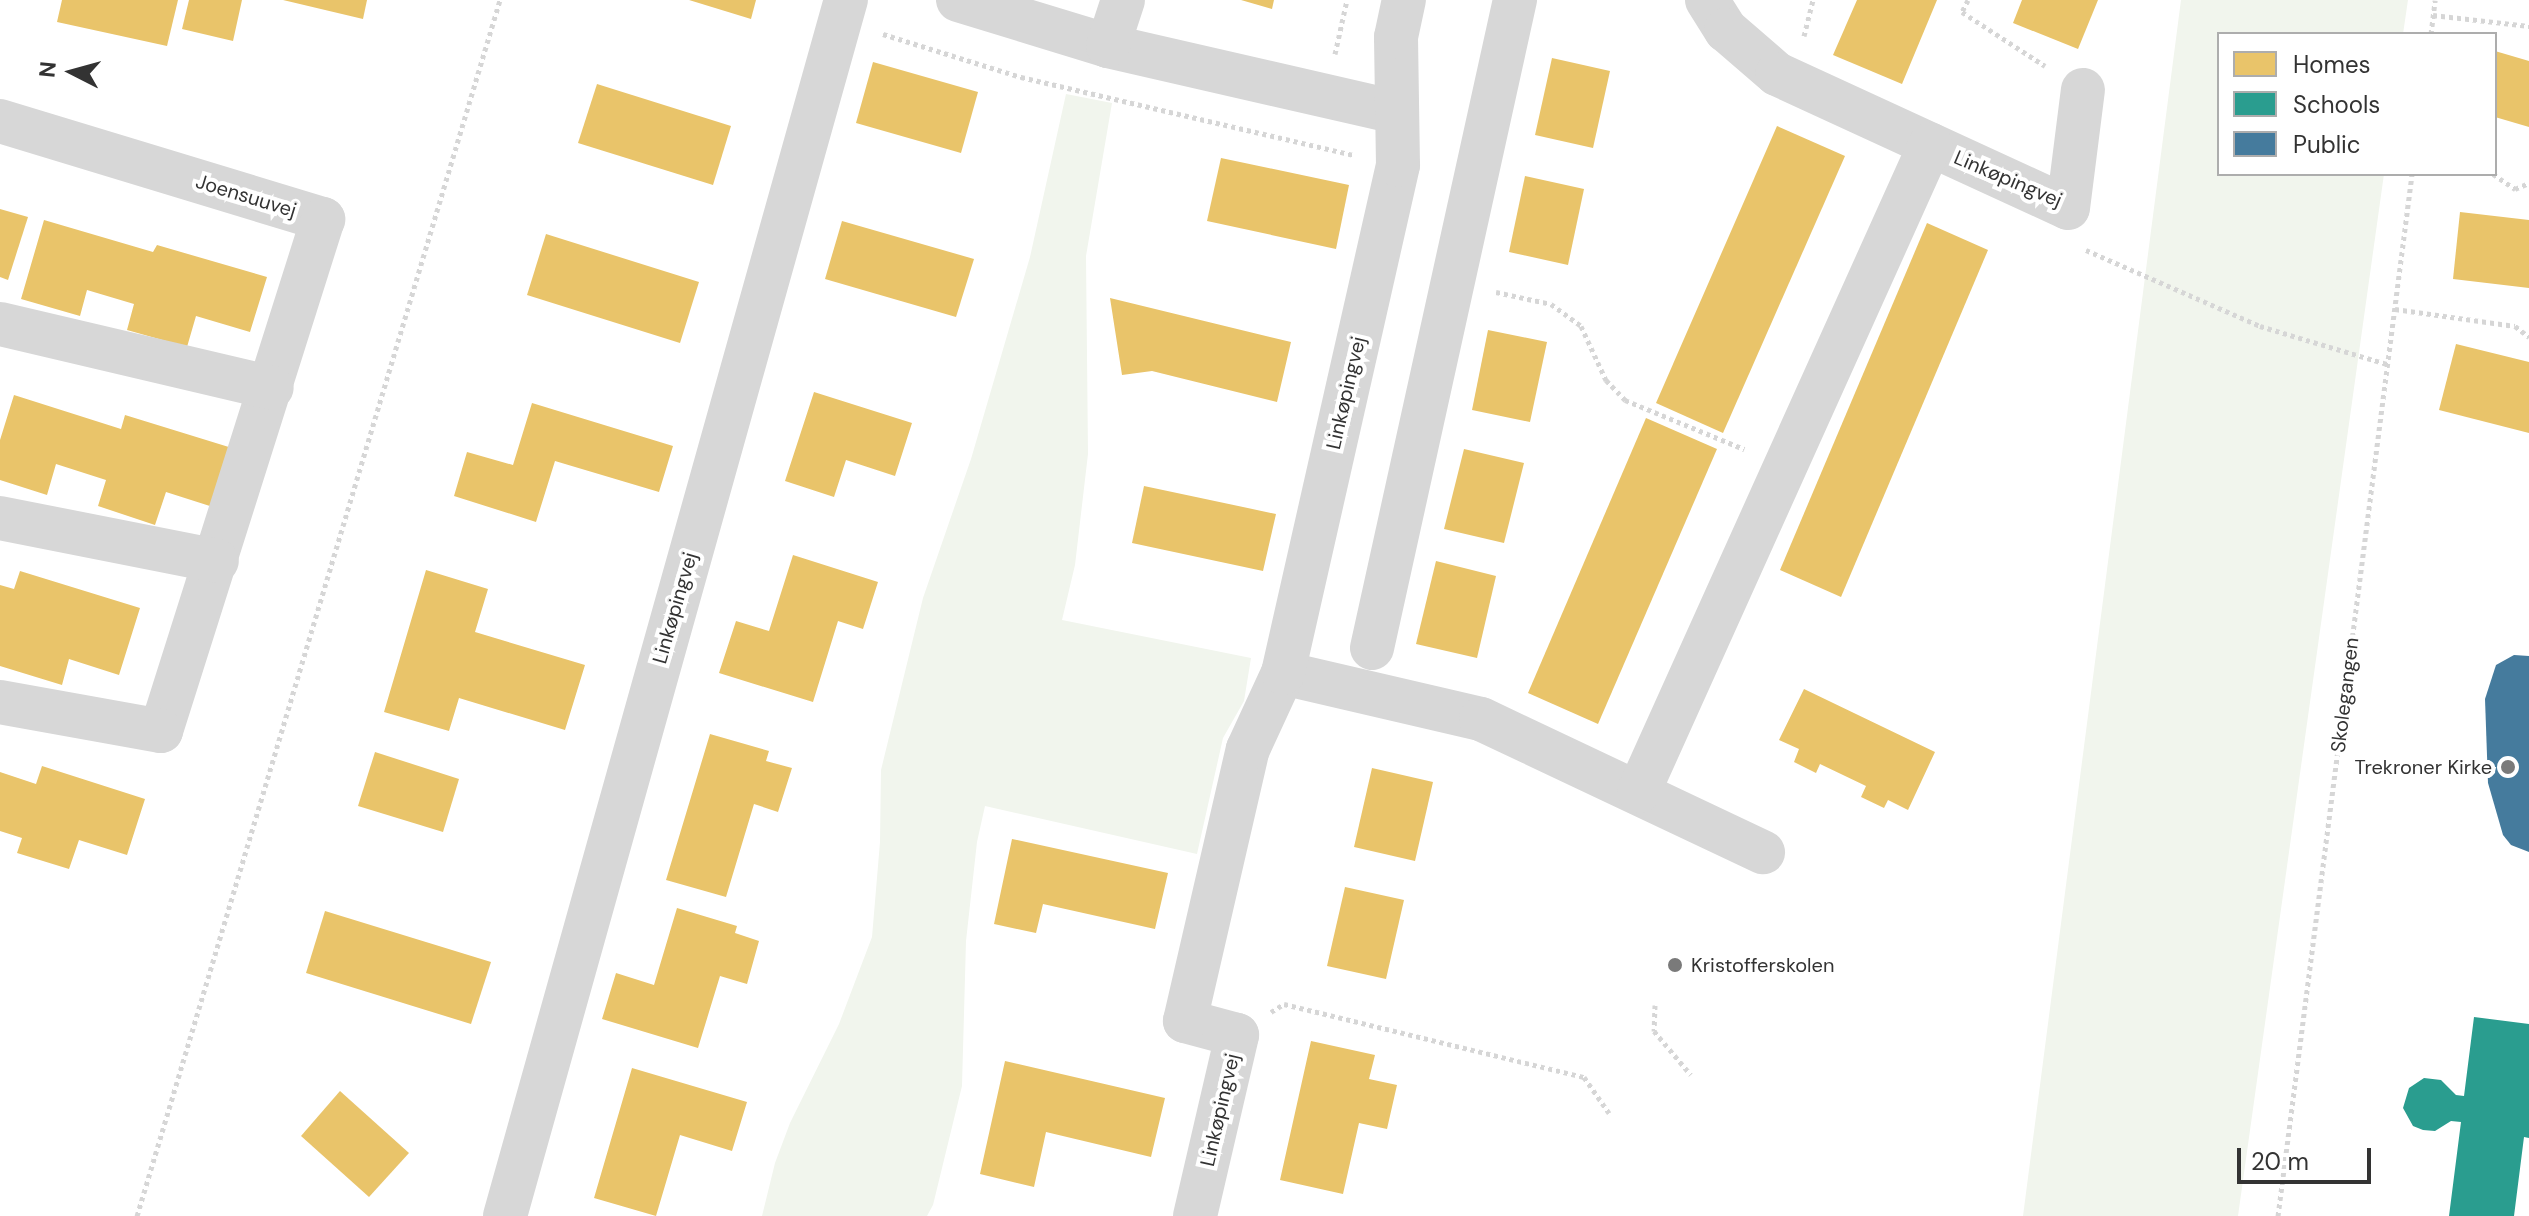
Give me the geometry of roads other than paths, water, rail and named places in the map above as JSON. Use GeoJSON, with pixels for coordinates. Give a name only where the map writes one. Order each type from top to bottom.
{"type":"FeatureCollection","features":[{"type":"Feature","properties":{"kind":"street","name":"Linkøpingvej"},"geometry":{"type":"LineString","coordinates":[[505,1216],[846,0]]}},
{"type":"Feature","properties":{"kind":"street"},"geometry":{"type":"LineString","coordinates":[[958,0],[1108,46],[1397,112]]}},
{"type":"Feature","properties":{"kind":"street"},"geometry":{"type":"LineString","coordinates":[[1108,46],[1123,0]]}},
{"type":"Feature","properties":{"kind":"street","name":"Linkøpingvej"},"geometry":{"type":"LineString","coordinates":[[1195,1216],[1237,1035],[1185,1021],[1248,749],[1283,673],[1398,165],[1396,37],[1404,0]]}},
{"type":"Feature","properties":{"kind":"street"},"geometry":{"type":"LineString","coordinates":[[1372,648],[1515,0]]}},
{"type":"Feature","properties":{"kind":"street","name":"Linkøpingvej"},"geometry":{"type":"LineString","coordinates":[[1707,0],[1726,30],[1777,74],[2068,208],[2083,90]]}},
{"type":"Feature","properties":{"kind":"street","name":"Joensuuvej"},"geometry":{"type":"LineString","coordinates":[[0,121],[323,219],[161,731],[0,702]]}},
{"type":"Feature","properties":{"kind":"street","name":"Linkøpingvej"},"geometry":{"type":"LineString","coordinates":[[1639,791],[1930,145]]}},
{"type":"Feature","properties":{"kind":"street"},"geometry":{"type":"LineString","coordinates":[[0,324],[272,388]]}},
{"type":"Feature","properties":{"kind":"street"},"geometry":{"type":"LineString","coordinates":[[0,518],[217,561]]}},
{"type":"Feature","properties":{"kind":"street"},"geometry":{"type":"LineString","coordinates":[[1283,673],[1481,719],[1763,852]]}},
{"type":"Feature","properties":{"kind":"place","name":"Trekroner Kirke"},"geometry":{"type":"Point","coordinates":[2508,767]}},
{"type":"Feature","properties":{"kind":"place","name":"Kristofferskolen"},"geometry":{"type":"Point","coordinates":[1675,965]}}]}
